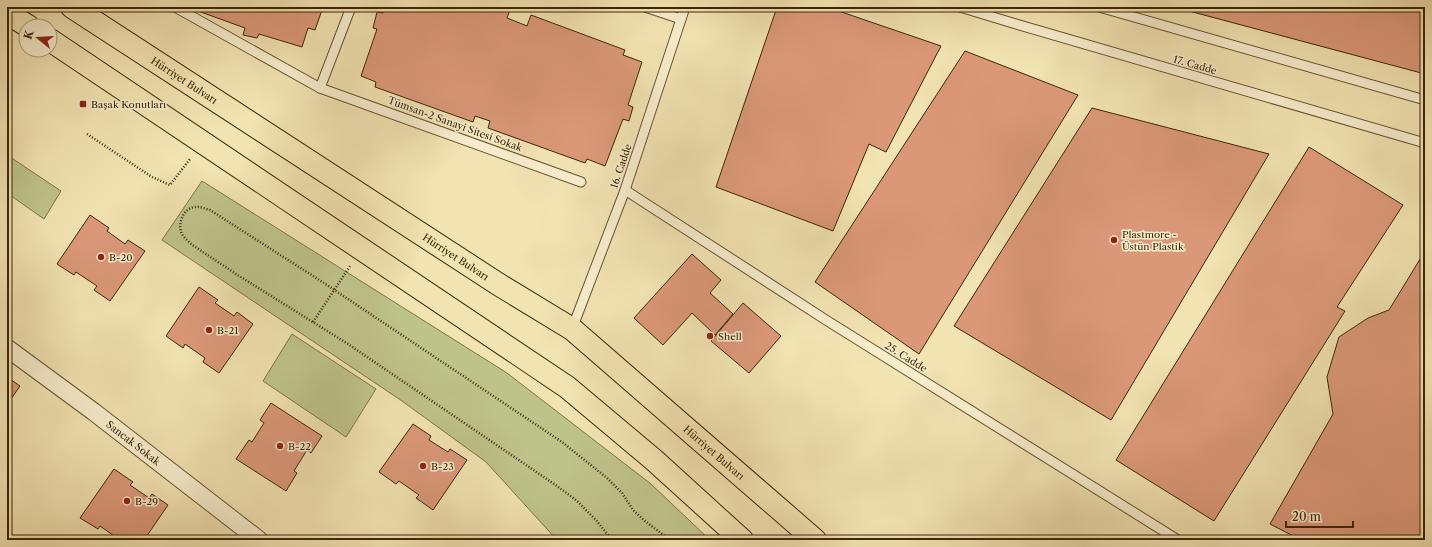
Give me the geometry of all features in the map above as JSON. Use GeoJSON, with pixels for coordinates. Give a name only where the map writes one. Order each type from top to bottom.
{"type":"FeatureCollection","features":[{"type":"Feature","properties":{"kind":"main road","name":"Hürriyet Bulvarı"},"geometry":{"type":"LineString","coordinates":[[75,8],[498,284],[572,329],[815,540]]}},
{"type":"Feature","properties":{"kind":"main road"},"geometry":{"type":"LineString","coordinates":[[7,13],[18,20]]}},
{"type":"Feature","properties":{"kind":"main road"},"geometry":{"type":"LineString","coordinates":[[58,45],[568,387],[654,460],[742,540]]}},
{"type":"Feature","properties":{"kind":"street","name":"Sancak Sokak"},"geometry":{"type":"LineString","coordinates":[[7,348],[94,412],[259,540]]}},
{"type":"Feature","properties":{"kind":"lane","name":"Tümsan-2 Sanayi Sitesi Sokak"},"geometry":{"type":"LineString","coordinates":[[175,7],[320,88],[581,182]]}},
{"type":"Feature","properties":{"kind":"lane"},"geometry":{"type":"LineString","coordinates":[[320,88],[350,7]]}},
{"type":"Feature","properties":{"kind":"lane"},"geometry":{"type":"LineString","coordinates":[[645,7],[681,19]]}},
{"type":"Feature","properties":{"kind":"lane","name":"16. Cadde"},"geometry":{"type":"LineString","coordinates":[[572,329],[625,190],[685,7]]}},
{"type":"Feature","properties":{"kind":"lane","name":"17. Cadde"},"geometry":{"type":"LineString","coordinates":[[960,7],[1425,143]]}},
{"type":"Feature","properties":{"kind":"lane"},"geometry":{"type":"LineString","coordinates":[[1099,7],[1425,100]]}},
{"type":"Feature","properties":{"kind":"lane","name":"25. Cadde"},"geometry":{"type":"LineString","coordinates":[[625,190],[826,320],[1178,540]]}},
{"type":"Feature","properties":{"kind":"path"},"geometry":{"type":"LineString","coordinates":[[87,134],[152,177],[170,185],[202,143]]}},
{"type":"Feature","properties":{"kind":"path"},"geometry":{"type":"LineString","coordinates":[[612,540],[596,520],[576,500],[558,486],[348,344],[191,244],[181,231],[180,224],[182,217],[187,210],[193,207],[201,207],[210,210],[333,289],[562,442],[607,478],[622,493],[633,510],[644,521],[670,540]]}},
{"type":"Feature","properties":{"kind":"path"},"geometry":{"type":"LineString","coordinates":[[313,322],[333,289],[361,249]]}},
{"type":"Feature","properties":{"kind":"green space"},"geometry":{"type":"Polygon","coordinates":[[[7,155],[61,191],[44,219],[7,193],[7,155]]]}},
{"type":"Feature","properties":{"kind":"green space"},"geometry":{"type":"Polygon","coordinates":[[[202,181],[507,373],[651,484],[710,540],[557,540],[486,462],[402,401],[162,240],[202,181]]]}},
{"type":"Feature","properties":{"kind":"green space"},"geometry":{"type":"Polygon","coordinates":[[[292,334],[376,389],[346,437],[263,381],[292,334]]]}},
{"type":"Feature","properties":{"kind":"building"},"geometry":{"type":"Polygon","coordinates":[[[200,7],[323,7],[315,30],[308,28],[302,47],[259,34],[257,38],[243,35],[245,28],[198,11],[200,7]]]}},
{"type":"Feature","properties":{"kind":"building"},"geometry":{"type":"Polygon","coordinates":[[[385,7],[511,7],[507,18],[527,26],[531,15],[625,50],[623,55],[642,62],[628,105],[633,107],[629,121],[623,119],[605,166],[587,159],[585,163],[488,128],[490,121],[475,116],[473,122],[375,87],[376,82],[361,76],[377,29],[373,28],[377,12],[383,13],[385,7]]]}},
{"type":"Feature","properties":{"kind":"building"},"geometry":{"type":"Polygon","coordinates":[[[777,7],[827,7],[941,46],[886,152],[869,144],[833,231],[716,187],[777,7]]]}},
{"type":"Feature","properties":{"kind":"building"},"geometry":{"type":"Polygon","coordinates":[[[1174,7],[1425,7],[1425,74],[1174,7]]]}},
{"type":"Feature","properties":{"kind":"building"},"geometry":{"type":"Polygon","coordinates":[[[965,51],[1078,95],[919,354],[815,282],[965,51]]]}},
{"type":"Feature","properties":{"kind":"building","name":"Plastmore - Üstün Plastik"},"geometry":{"type":"Polygon","coordinates":[[[1092,108],[1269,154],[1111,420],[954,326],[1092,108]]]}},
{"type":"Feature","properties":{"kind":"building"},"geometry":{"type":"Polygon","coordinates":[[[1309,147],[1403,205],[1337,307],[1345,311],[1214,521],[1116,460],[1309,147]]]}},
{"type":"Feature","properties":{"kind":"building","name":"B-20"},"geometry":{"type":"Polygon","coordinates":[[[90,215],[109,228],[107,231],[125,244],[128,240],[145,251],[110,301],[94,290],[97,286],[76,272],[74,275],[57,264],[90,215]]]}},
{"type":"Feature","properties":{"kind":"building"},"geometry":{"type":"Polygon","coordinates":[[[1425,251],[1425,540],[1301,540],[1270,524],[1333,414],[1327,377],[1339,337],[1368,318],[1389,310],[1425,251]]]}},
{"type":"Feature","properties":{"kind":"building"},"geometry":{"type":"Polygon","coordinates":[[[692,254],[721,280],[710,293],[733,314],[715,335],[692,313],[663,345],[634,318],[692,254]]]}},
{"type":"Feature","properties":{"kind":"building","name":"B-21"},"geometry":{"type":"Polygon","coordinates":[[[199,287],[218,300],[215,303],[234,316],[237,312],[253,324],[219,373],[203,362],[205,358],[185,344],[183,348],[166,336],[199,287]]]}},
{"type":"Feature","properties":{"kind":"building"},"geometry":{"type":"Polygon","coordinates":[[[743,303],[781,336],[749,373],[711,341],[743,303]]]}},
{"type":"Feature","properties":{"kind":"building"},"geometry":{"type":"Polygon","coordinates":[[[7,377],[20,386],[7,405],[7,377]]]}},
{"type":"Feature","properties":{"kind":"building","name":"B-22"},"geometry":{"type":"Polygon","coordinates":[[[271,403],[322,436],[311,453],[307,450],[294,471],[297,473],[286,491],[236,459],[249,440],[252,442],[264,423],[260,420],[271,403]]]}},
{"type":"Feature","properties":{"kind":"building","name":"B-23"},"geometry":{"type":"Polygon","coordinates":[[[413,424],[431,436],[429,440],[448,452],[450,449],[467,460],[433,510],[416,498],[419,495],[399,481],[396,484],[379,472],[413,424]]]}},
{"type":"Feature","properties":{"kind":"building","name":"B-29"},"geometry":{"type":"Polygon","coordinates":[[[114,469],[133,482],[130,485],[149,498],[152,494],[168,505],[144,540],[120,540],[100,526],[98,529],[80,518],[114,469]]]}},
{"type":"Feature","properties":{"kind":"place","name":"Başak Konutları"},"geometry":{"type":"Point","coordinates":[83,104]}},
{"type":"Feature","properties":{"kind":"place","name":"Plastmore - Üstün Plastik"},"geometry":{"type":"Point","coordinates":[1114,240]}},
{"type":"Feature","properties":{"kind":"place","name":"B-20"},"geometry":{"type":"Point","coordinates":[101,257]}},
{"type":"Feature","properties":{"kind":"place","name":"B-21"},"geometry":{"type":"Point","coordinates":[209,330]}},
{"type":"Feature","properties":{"kind":"place","name":"Shell"},"geometry":{"type":"Point","coordinates":[710,336]}},
{"type":"Feature","properties":{"kind":"place","name":"B-22"},"geometry":{"type":"Point","coordinates":[280,446]}},
{"type":"Feature","properties":{"kind":"place","name":"B-23"},"geometry":{"type":"Point","coordinates":[423,466]}},
{"type":"Feature","properties":{"kind":"place","name":"B-29"},"geometry":{"type":"Point","coordinates":[127,501]}}]}
